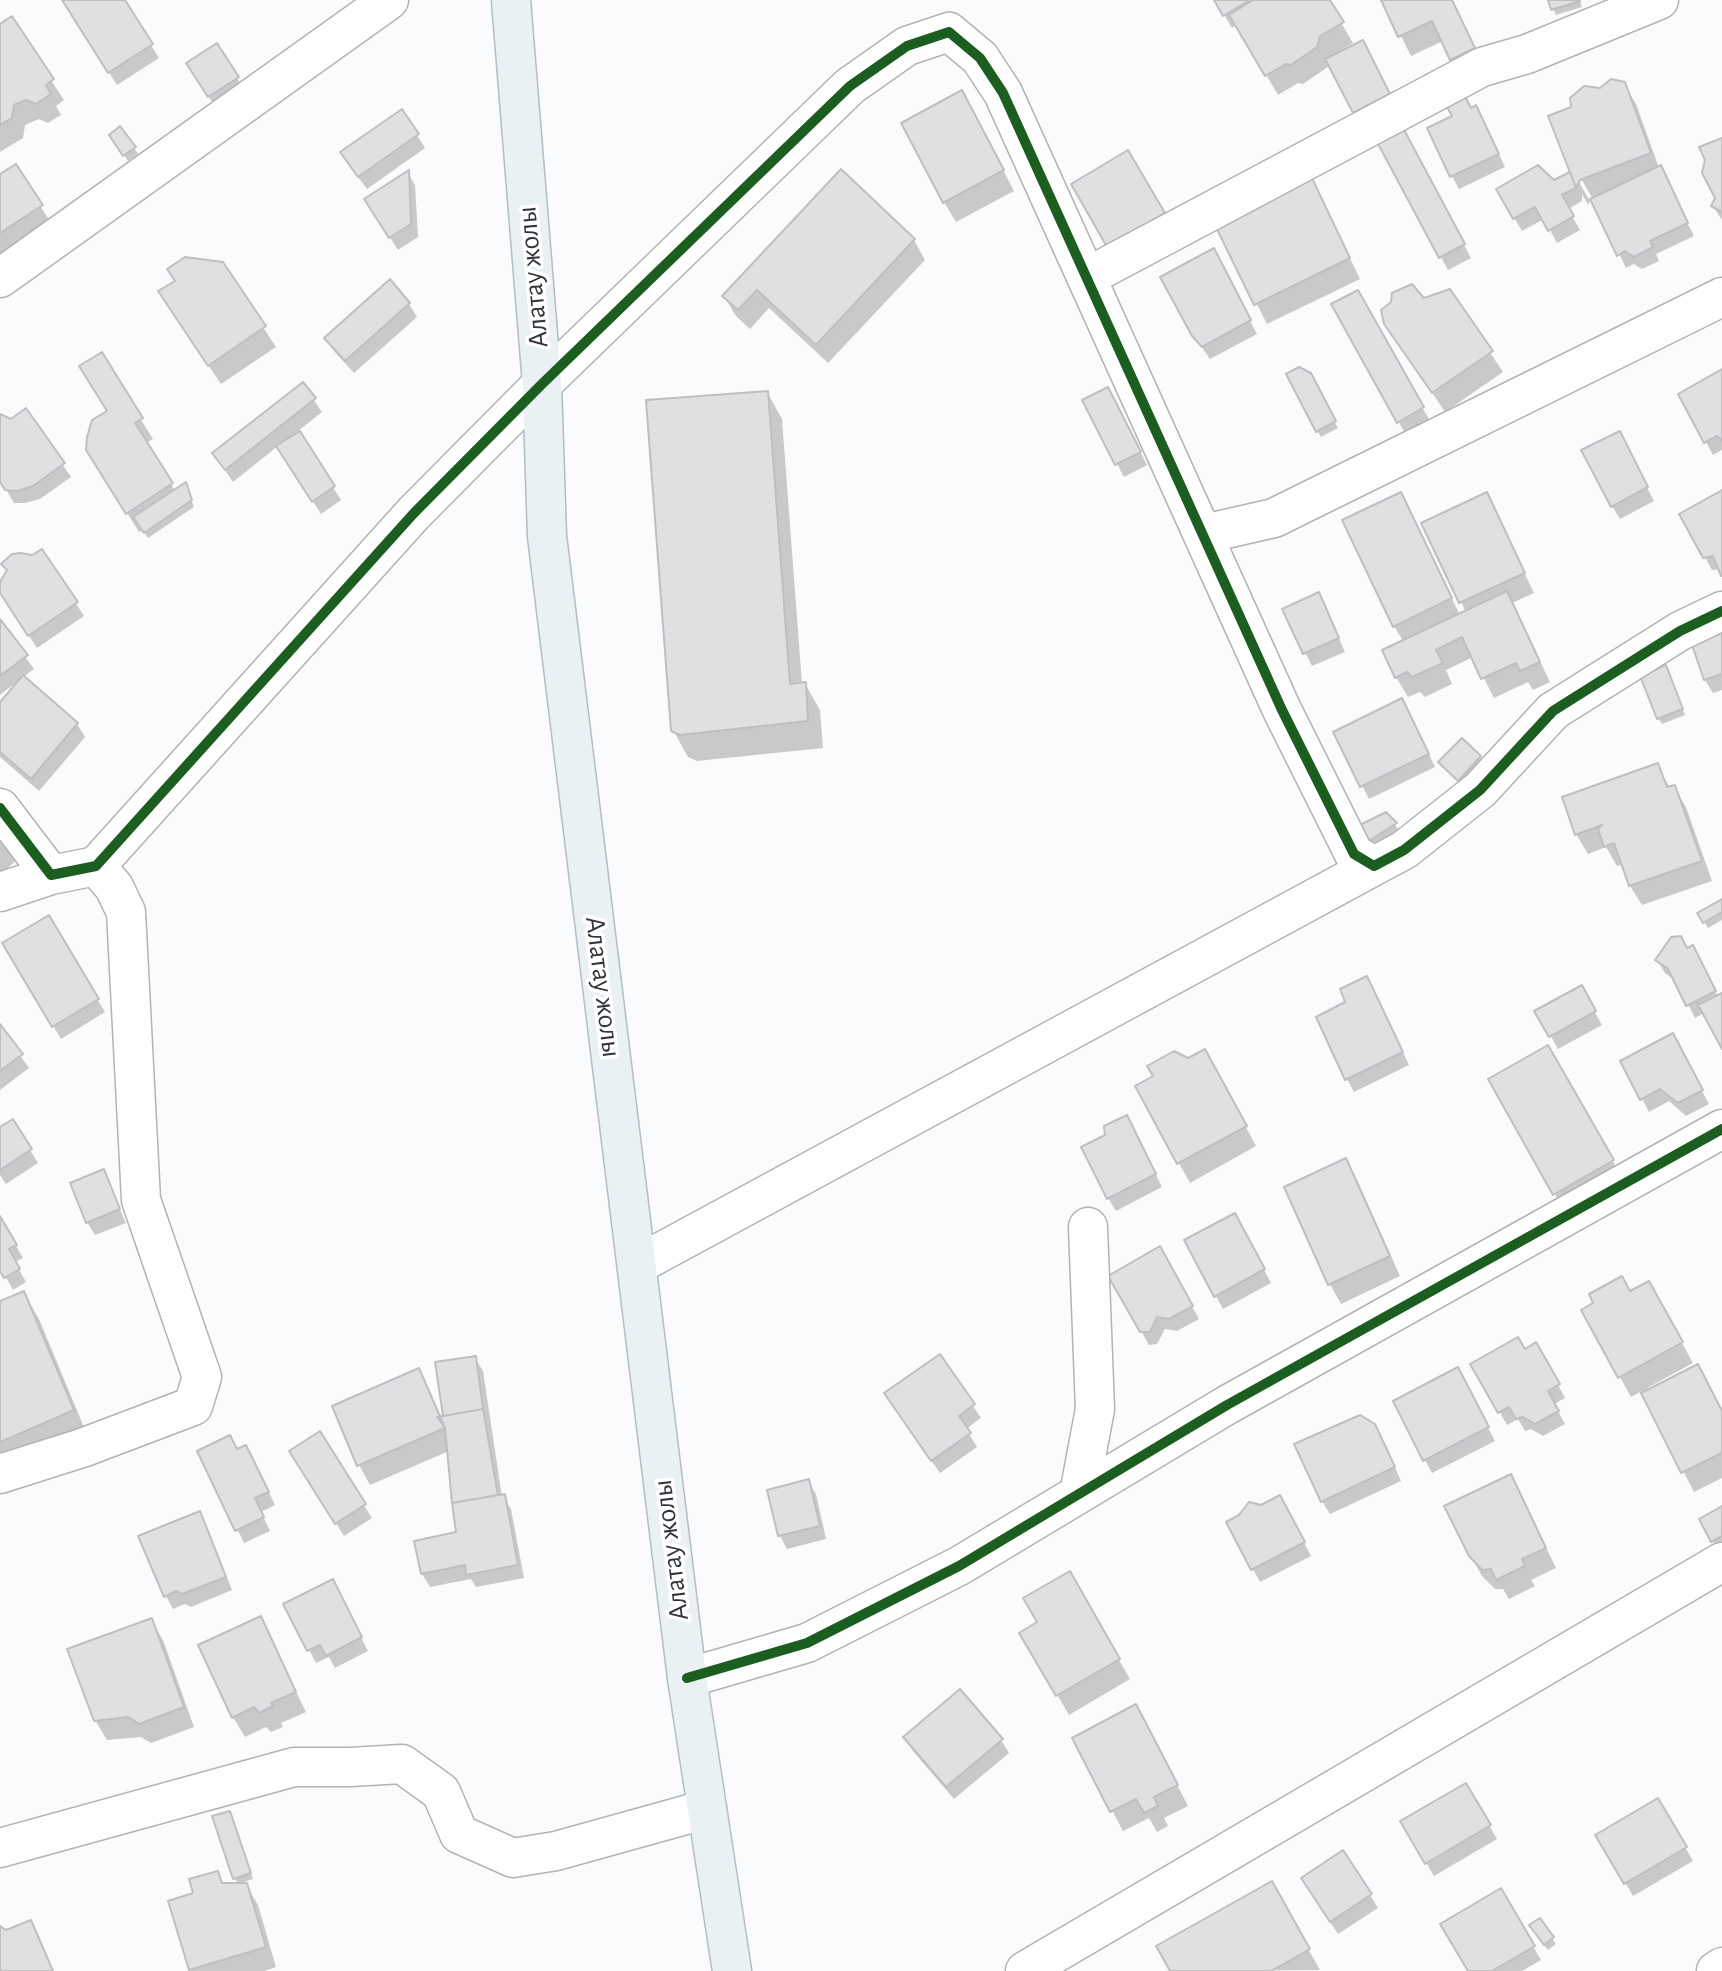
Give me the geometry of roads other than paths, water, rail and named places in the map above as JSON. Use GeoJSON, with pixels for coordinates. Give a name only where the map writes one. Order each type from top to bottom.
{"type":"FeatureCollection","features":[{"type":"Feature","properties":{"kind":"main road","name":"Алатау жолы"},"geometry":{"type":"LineString","coordinates":[[511,0],[542,384],[547,536],[687,1678],[732,1971]]}},
{"type":"Feature","properties":{"kind":"street"},"geometry":{"type":"LineString","coordinates":[[0,278],[389,0]]}},
{"type":"Feature","properties":{"kind":"street"},"geometry":{"type":"LineString","coordinates":[[1087,276],[1482,67],[1527,54],[1659,0]]}},
{"type":"Feature","properties":{"kind":"street"},"geometry":{"type":"LineString","coordinates":[[0,892],[51,875],[96,866],[414,513],[542,384],[850,86],[907,46],[949,32],[980,58],[1003,93],[1282,710],[1354,854],[1374,866]]}},
{"type":"Feature","properties":{"kind":"street"},"geometry":{"type":"LineString","coordinates":[[1204,534],[1274,518],[1722,297]]}},
{"type":"Feature","properties":{"kind":"street"},"geometry":{"type":"LineString","coordinates":[[637,1265],[1404,850],[1480,790],[1553,711],[1680,631],[1722,611]]}},
{"type":"Feature","properties":{"kind":"street"},"geometry":{"type":"LineString","coordinates":[[0,808],[51,875]]}},
{"type":"Feature","properties":{"kind":"street"},"geometry":{"type":"LineString","coordinates":[[0,1474],[82,1448],[193,1406],[202,1377],[141,1200],[126,912],[114,887],[96,866]]}},
{"type":"Feature","properties":{"kind":"street"},"geometry":{"type":"LineString","coordinates":[[687,1678],[807,1643],[959,1566],[1227,1405],[1722,1129]]}},
{"type":"Feature","properties":{"kind":"street"},"geometry":{"type":"LineString","coordinates":[[1079,1494],[1095,1409],[1088,1227]]}},
{"type":"Feature","properties":{"kind":"street"},"geometry":{"type":"LineString","coordinates":[[1025,1971],[1722,1562]]}},
{"type":"Feature","properties":{"kind":"street"},"geometry":{"type":"LineString","coordinates":[[0,1848],[294,1767],[350,1768],[402,1764],[441,1792],[459,1834],[513,1858],[555,1851],[707,1809]]}},
{"type":"Feature","properties":{"kind":"street"},"geometry":{"type":"LineString","coordinates":[[1716,1971],[1722,1968]]}}]}
